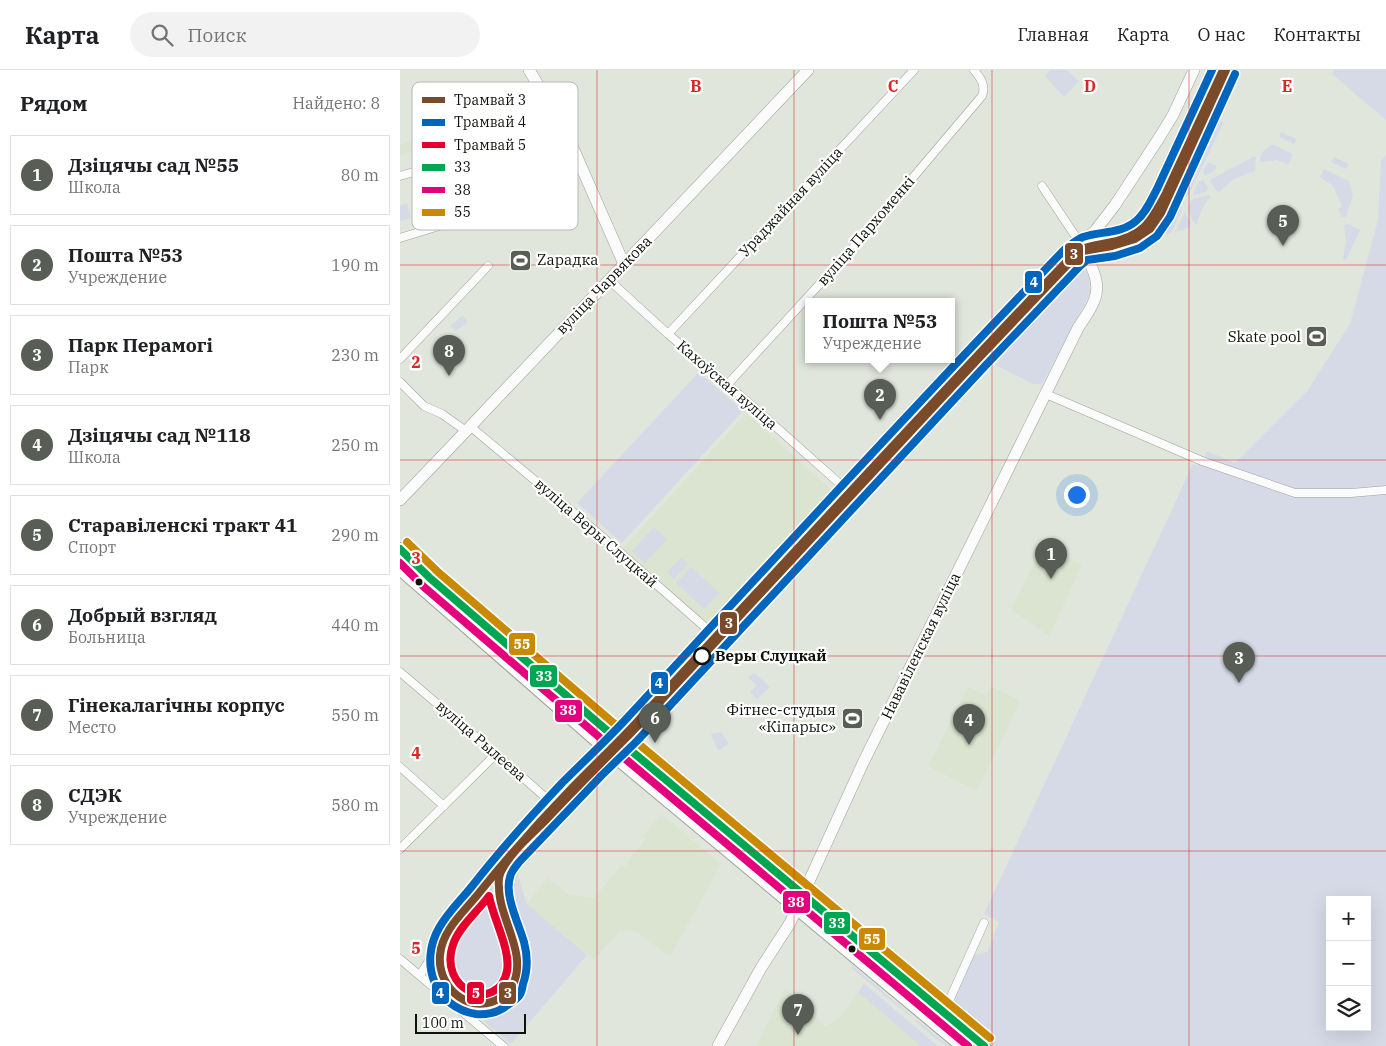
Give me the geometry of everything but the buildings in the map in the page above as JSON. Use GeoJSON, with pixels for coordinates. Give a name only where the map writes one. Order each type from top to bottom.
{"type":"FeatureCollection","features":[{"type":"Feature","properties":{"kind":"main road"},"geometry":{"type":"LineString","coordinates":[[529,70],[536,82]]}},
{"type":"Feature","properties":{"kind":"main road","name":"вуліца Чарвякова"},"geometry":{"type":"LineString","coordinates":[[400,500],[808,70]]}},
{"type":"Feature","properties":{"kind":"main road"},"geometry":{"type":"LineString","coordinates":[[610,752],[716,637],[751,606],[983,342],[1095,230],[1115,205],[1164,130],[1194,70]]}},
{"type":"Feature","properties":{"kind":"main road"},"geometry":{"type":"LineString","coordinates":[[578,159],[624,264]]}},
{"type":"Feature","properties":{"kind":"main road"},"geometry":{"type":"LineString","coordinates":[[850,493],[1084,254],[1090,245],[1095,230]]}},
{"type":"Feature","properties":{"kind":"main road","name":"Нававіленская вуліца"},"geometry":{"type":"LineString","coordinates":[[718,1046],[761,968],[785,932],[871,747],[1078,328],[1094,302],[1097,288],[1095,276],[1080,243]]}},
{"type":"Feature","properties":{"kind":"main road"},"geometry":{"type":"LineString","coordinates":[[400,549],[431,579],[620,741],[984,1046]]}},
{"type":"Feature","properties":{"kind":"main road"},"geometry":{"type":"LineString","coordinates":[[400,569],[610,752],[962,1046]]}},
{"type":"Feature","properties":{"kind":"main road"},"geometry":{"type":"LineString","coordinates":[[656,790],[654,786],[656,780],[661,778],[666,780]]}},
{"type":"Feature","properties":{"kind":"street","name":"Ураджайная вуліца"},"geometry":{"type":"LineString","coordinates":[[668,334],[914,70]]}},
{"type":"Feature","properties":{"kind":"street","name":"вуліца Пархоменкі"},"geometry":{"type":"LineString","coordinates":[[807,298],[862,238],[982,96],[983,84],[974,70]]}},
{"type":"Feature","properties":{"kind":"street"},"geometry":{"type":"LineString","coordinates":[[1042,186],[1080,243]]}},
{"type":"Feature","properties":{"kind":"street"},"geometry":{"type":"LineString","coordinates":[[400,238],[426,230]]}},
{"type":"Feature","properties":{"kind":"street"},"geometry":{"type":"LineString","coordinates":[[400,359],[488,266]]}},
{"type":"Feature","properties":{"kind":"street","name":"Кахоўская вуліца"},"geometry":{"type":"LineString","coordinates":[[609,280],[850,493]]}},
{"type":"Feature","properties":{"kind":"street","name":"вуліца Пархоменкі"},"geometry":{"type":"LineString","coordinates":[[727,385],[805,300]]}},
{"type":"Feature","properties":{"kind":"street","name":"вуліца Веры Слуцкай"},"geometry":{"type":"LineString","coordinates":[[400,382],[424,406],[469,429],[592,528],[716,637]]}},
{"type":"Feature","properties":{"kind":"street"},"geometry":{"type":"LineString","coordinates":[[1046,394],[1202,461],[1295,493],[1351,493],[1386,490]]}},
{"type":"Feature","properties":{"kind":"street","name":"вуліца Рылеева"},"geometry":{"type":"LineString","coordinates":[[400,672],[560,811]]}},
{"type":"Feature","properties":{"kind":"street"},"geometry":{"type":"LineString","coordinates":[[420,975],[429,961],[439,935],[490,871],[553,804],[610,752]]}},
{"type":"Feature","properties":{"kind":"street"},"geometry":{"type":"LineString","coordinates":[[490,871],[531,842],[610,752]]}},
{"type":"Feature","properties":{"kind":"street"},"geometry":{"type":"LineString","coordinates":[[400,849],[496,754]]}},
{"type":"Feature","properties":{"kind":"street"},"geometry":{"type":"LineString","coordinates":[[400,767],[444,806]]}},
{"type":"Feature","properties":{"kind":"street"},"geometry":{"type":"LineString","coordinates":[[944,1012],[984,923]]}},
{"type":"Feature","properties":{"kind":"street"},"geometry":{"type":"LineString","coordinates":[[400,960],[503,1046]]}},
{"type":"Feature","properties":{"kind":"shaded area"},"geometry":{"type":"Polygon","coordinates":[[[1050,70],[1067,70],[1079,81],[1064,97],[1045,76],[1050,70]]]}},
{"type":"Feature","properties":{"kind":"shaded area"},"geometry":{"type":"Polygon","coordinates":[[[1334,70],[1386,70],[1386,120],[1332,74],[1334,70]]]}},
{"type":"Feature","properties":{"kind":"shaded area"},"geometry":{"type":"Polygon","coordinates":[[[1206,114],[1224,122],[1188,196],[1183,198],[1170,192],[1206,114]]]}},
{"type":"Feature","properties":{"kind":"shaded area"},"geometry":{"type":"Polygon","coordinates":[[[1281,132],[1297,139],[1294,144],[1279,137],[1281,132]]]}},
{"type":"Feature","properties":{"kind":"shaded area"},"geometry":{"type":"Polygon","coordinates":[[[408,142],[412,142],[412,152],[400,155],[400,146],[408,142]]]}},
{"type":"Feature","properties":{"kind":"shaded area"},"geometry":{"type":"Polygon","coordinates":[[[1271,145],[1293,154],[1289,164],[1276,160],[1260,162],[1261,154],[1271,145]]]}},
{"type":"Feature","properties":{"kind":"shaded area"},"geometry":{"type":"Polygon","coordinates":[[[1386,155],[1386,1046],[993,1046],[947,1007],[970,956],[987,952],[999,922],[984,914],[1193,464],[1197,465],[1202,461],[1207,451],[1235,463],[1307,391],[1350,324],[1378,220],[1381,161],[1386,155]]]}},
{"type":"Feature","properties":{"kind":"shaded area"},"geometry":{"type":"Polygon","coordinates":[[[1256,157],[1255,171],[1234,179],[1219,192],[1215,189],[1211,179],[1256,157]]]}},
{"type":"Feature","properties":{"kind":"shaded area"},"geometry":{"type":"Polygon","coordinates":[[[1334,157],[1349,164],[1346,169],[1331,162],[1334,157]]]}},
{"type":"Feature","properties":{"kind":"shaded area"},"geometry":{"type":"Polygon","coordinates":[[[1208,162],[1217,166],[1215,170],[1205,176],[1203,172],[1208,162]]]}},
{"type":"Feature","properties":{"kind":"shaded area"},"geometry":{"type":"Polygon","coordinates":[[[1324,169],[1349,181],[1353,195],[1346,217],[1342,217],[1338,209],[1342,206],[1333,186],[1320,177],[1324,169]]]}},
{"type":"Feature","properties":{"kind":"shaded area"},"geometry":{"type":"Polygon","coordinates":[[[1203,180],[1208,187],[1206,192],[1194,195],[1198,182],[1203,180]]]}},
{"type":"Feature","properties":{"kind":"shaded area"},"geometry":{"type":"Polygon","coordinates":[[[1209,195],[1210,197],[1205,203],[1197,225],[1187,210],[1192,199],[1209,195]]]}},
{"type":"Feature","properties":{"kind":"shaded area"},"geometry":{"type":"Polygon","coordinates":[[[1166,196],[1181,204],[1182,209],[1172,232],[1112,248],[1108,247],[1108,244],[1138,234],[1150,224],[1166,196]]]}},
{"type":"Feature","properties":{"kind":"shaded area"},"geometry":{"type":"Polygon","coordinates":[[[407,203],[411,218],[400,221],[400,206],[407,203]]]}},
{"type":"Feature","properties":{"kind":"shaded area"},"geometry":{"type":"Polygon","coordinates":[[[1185,212],[1191,224],[1189,228],[1175,232],[1185,212]]]}},
{"type":"Feature","properties":{"kind":"shaded area"},"geometry":{"type":"Polygon","coordinates":[[[1348,224],[1360,230],[1346,260],[1343,259],[1346,241],[1344,225],[1348,224]]]}},
{"type":"Feature","properties":{"kind":"shaded area"},"geometry":{"type":"Polygon","coordinates":[[[1082,264],[1089,277],[1090,294],[1042,384],[1033,384],[995,365],[1074,270],[1082,264]]]}},
{"type":"Feature","properties":{"kind":"shaded area"},"geometry":{"type":"Polygon","coordinates":[[[462,316],[467,320],[467,323],[456,331],[450,326],[462,316]]]}},
{"type":"Feature","properties":{"kind":"shaded area"},"geometry":{"type":"Polygon","coordinates":[[[699,372],[743,411],[622,543],[577,503],[699,372]]]}},
{"type":"Feature","properties":{"kind":"shaded area"},"geometry":{"type":"Polygon","coordinates":[[[746,413],[835,493],[714,623],[706,622],[622,549],[746,413]]]}},
{"type":"Feature","properties":{"kind":"shaded area"},"geometry":{"type":"Polygon","coordinates":[[[654,527],[667,539],[645,563],[632,551],[654,527]]]}},
{"type":"Feature","properties":{"kind":"shaded area"},"geometry":{"type":"Polygon","coordinates":[[[1043,546],[1082,565],[1049,636],[1011,609],[1043,546]]]}},
{"type":"Feature","properties":{"kind":"shaded area"},"geometry":{"type":"Polygon","coordinates":[[[681,558],[688,564],[674,579],[667,572],[681,558]]]}},
{"type":"Feature","properties":{"kind":"shaded area"},"geometry":{"type":"Polygon","coordinates":[[[691,567],[719,593],[704,609],[676,583],[691,567]]]}},
{"type":"Feature","properties":{"kind":"shaded area"},"geometry":{"type":"Polygon","coordinates":[[[754,673],[770,687],[757,699],[750,692],[757,685],[748,677],[754,673]]]}},
{"type":"Feature","properties":{"kind":"shaded area"},"geometry":{"type":"Polygon","coordinates":[[[990,686],[1020,701],[977,791],[928,766],[968,687],[986,696],[990,686]]]}},
{"type":"Feature","properties":{"kind":"shaded area"},"geometry":{"type":"Polygon","coordinates":[[[721,732],[729,744],[718,751],[711,734],[721,732]]]}},
{"type":"Feature","properties":{"kind":"shaded area"},"geometry":{"type":"Polygon","coordinates":[[[661,814],[721,864],[671,955],[666,954],[636,931],[620,930],[594,960],[527,904],[548,878],[569,895],[594,898],[622,865],[624,867],[631,859],[646,839],[643,836],[661,814]]]}},
{"type":"Feature","properties":{"kind":"shaded area"},"geometry":{"type":"Polygon","coordinates":[[[509,870],[517,873],[527,904],[587,955],[511,1044],[434,980],[430,967],[442,938],[496,875],[509,870]]]}},
{"type":"Feature","properties":{"kind":"shaded area"},"geometry":{"type":"Polygon","coordinates":[[[853,966],[911,1015],[851,968],[853,966]]]}},
{"type":"Feature","properties":{"kind":"shaded area"},"geometry":{"type":"Polygon","coordinates":[[[864,984],[938,1046],[756,1046],[785,988],[826,1027],[839,1018],[864,984]]]}},
{"type":"Feature","properties":{"kind":"shaded area"},"geometry":{"type":"Polygon","coordinates":[[[864,984],[938,1046],[921,1046],[858,992],[864,984]]]}},
{"type":"Feature","properties":{"kind":"shaded area"},"geometry":{"type":"Polygon","coordinates":[[[917,1020],[949,1046],[945,1046],[917,1020]]]}},
{"type":"Feature","properties":{"kind":"tram line","name":"4"},"geometry":{"type":"LineString","coordinates":[[1212,70],[1157,189],[1140,218],[1124,228],[1083,237],[1064,250],[899,424],[619,726],[550,795],[451,911],[439,928],[433,941],[430,955],[434,981],[450,1003],[462,1010],[483,1014],[502,1009],[519,996],[526,974],[527,958],[524,942],[510,901],[510,877],[515,867],[637,741],[1080,266],[1087,260],[1115,256],[1140,248],[1157,236],[1170,217],[1235,74]]}},
{"type":"Feature","properties":{"kind":"tram line","name":"3"},"geometry":{"type":"LineString","coordinates":[[1223,70],[1166,193],[1150,221],[1137,233],[1129,237],[1088,247],[1071,257],[907,430],[629,731],[546,815],[461,914],[449,929],[440,955],[444,979],[459,997],[469,1002],[480,1004],[492,1002],[503,996],[512,987],[516,975],[517,962],[512,937],[500,899],[499,882],[502,870],[512,855],[630,734],[1073,259],[1083,251],[1112,246],[1135,239],[1150,229],[1161,213],[1226,70]]}},
{"type":"Feature","properties":{"kind":"tram line"},"geometry":{"type":"LineString","coordinates":[[496,870],[478,902],[452,934],[444,953],[445,970],[451,984],[461,994],[473,1000],[486,1001],[498,997],[508,987],[514,971],[514,956],[499,908],[499,897]]}},
{"type":"Feature","properties":{"kind":"tram line","name":"5"},"geometry":{"type":"LineString","coordinates":[[489,896],[508,963],[507,971],[501,984],[492,992],[481,994],[470,991],[460,984],[453,973],[450,959],[457,936],[489,896]]}},
{"type":"Feature","properties":{"kind":"transit line","name":"55"},"geometry":{"type":"LineString","coordinates":[[407,542],[438,572],[610,720],[990,1038]]}},
{"type":"Feature","properties":{"kind":"transit line","name":"33"},"geometry":{"type":"LineString","coordinates":[[400,549],[431,579],[604,728],[984,1046]]}},
{"type":"Feature","properties":{"kind":"transit line","name":"38"},"geometry":{"type":"LineString","coordinates":[[400,563],[424,587],[598,736],[968,1046]]}},
{"type":"Feature","properties":{"kind":"place","name":"Старавіленскі тракт 41"},"geometry":{"type":"Point","coordinates":[1283,246]}},
{"type":"Feature","properties":{"kind":"place","name":"Zарадка"},"geometry":{"type":"Point","coordinates":[521,260]}},
{"type":"Feature","properties":{"kind":"place","name":"Skate pool"},"geometry":{"type":"Point","coordinates":[1317,337]}},
{"type":"Feature","properties":{"kind":"place","name":"СДЭК"},"geometry":{"type":"Point","coordinates":[449,376]}},
{"type":"Feature","properties":{"kind":"place","name":"Пошта №53"},"geometry":{"type":"Point","coordinates":[880,420]}},
{"type":"Feature","properties":{"kind":"place","name":"Дзіцячы сад №55"},"geometry":{"type":"Point","coordinates":[1051,579]}},
{"type":"Feature","properties":{"kind":"place","name":"Веры Слуцкай"},"geometry":{"type":"Point","coordinates":[702,656]}},
{"type":"Feature","properties":{"kind":"place","name":"Парк Перамогі"},"geometry":{"type":"Point","coordinates":[1239,683]}},
{"type":"Feature","properties":{"kind":"place","name":"Фітнес-студыя «Кіпарыс»"},"geometry":{"type":"Point","coordinates":[852,719]}},
{"type":"Feature","properties":{"kind":"place","name":"Добрый взгляд"},"geometry":{"type":"Point","coordinates":[655,743]}},
{"type":"Feature","properties":{"kind":"place","name":"Дзіцячы сад №118"},"geometry":{"type":"Point","coordinates":[969,745]}},
{"type":"Feature","properties":{"kind":"place","name":"Гінекалагічны корпус"},"geometry":{"type":"Point","coordinates":[798,1035]}}]}
